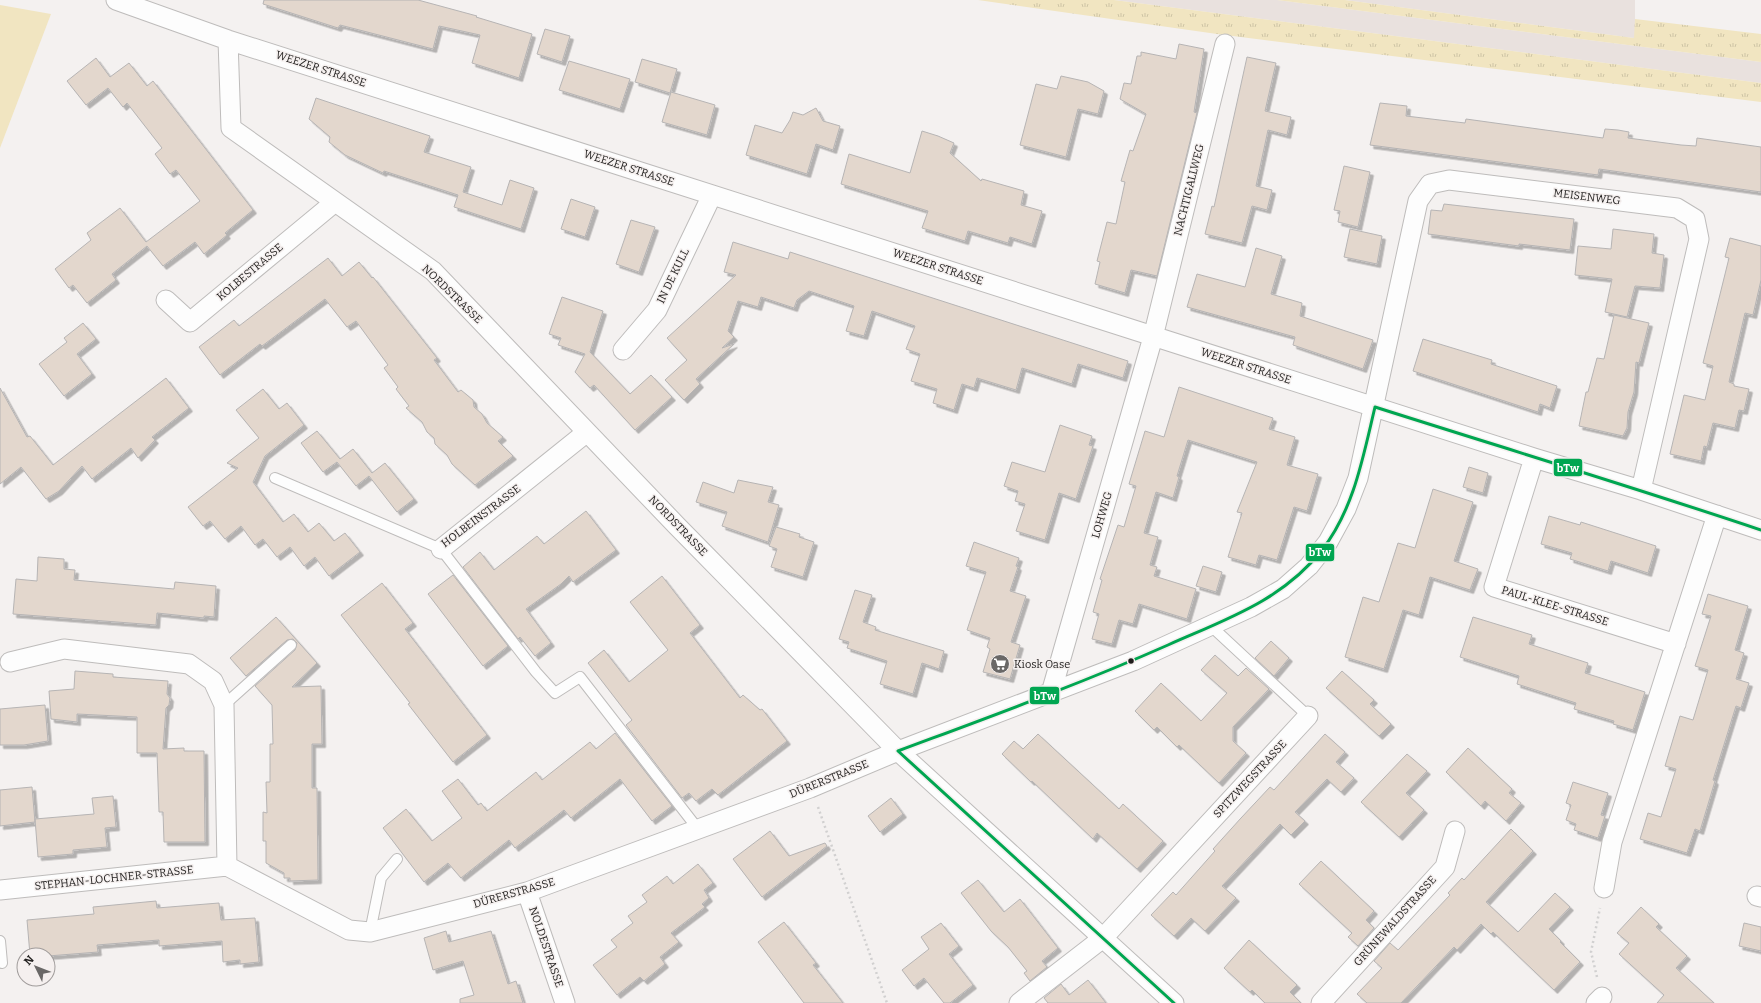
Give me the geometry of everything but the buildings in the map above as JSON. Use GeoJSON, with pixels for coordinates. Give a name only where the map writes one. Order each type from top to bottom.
{"type":"FeatureCollection","features":[{"type":"Feature","properties":{"kind":"street","name":"WEEZER STRASSE"},"geometry":{"type":"LineString","coordinates":[[116,0],[228,40],[1153,337],[1534,458],[1640,490],[1761,530]]}},
{"type":"Feature","properties":{"kind":"street","name":"NORDSTRASSE"},"geometry":{"type":"LineString","coordinates":[[228,40],[231,128],[433,271],[587,432],[898,751],[1174,1003]]}},
{"type":"Feature","properties":{"kind":"street","name":"NACHTIGALLWEG"},"geometry":{"type":"LineString","coordinates":[[1153,337],[1225,44]]}},
{"type":"Feature","properties":{"kind":"street","name":"MEISENWEG"},"geometry":{"type":"LineString","coordinates":[[1375,407],[1418,201],[1430,184],[1449,180],[1677,208],[1695,219],[1700,239],[1640,490]]}},
{"type":"Feature","properties":{"kind":"street","name":"IN DE KULL"},"geometry":{"type":"LineString","coordinates":[[623,350],[657,310],[712,195]]}},
{"type":"Feature","properties":{"kind":"street","name":"KOLBESTRASSE"},"geometry":{"type":"LineString","coordinates":[[166,300],[190,322],[335,202]]}},
{"type":"Feature","properties":{"kind":"street","name":"LOHWEG"},"geometry":{"type":"LineString","coordinates":[[1051,693],[1153,337]]}},
{"type":"Feature","properties":{"kind":"street","name":"DÜRERSTRASSE"},"geometry":{"type":"LineString","coordinates":[[370,932],[527,892],[810,788],[898,751],[1133,661],[1251,607],[1283,589],[1309,566],[1328,542],[1346,509],[1358,478],[1375,407]]}},
{"type":"Feature","properties":{"kind":"street","name":"HOLBEINSTRASSE"},"geometry":{"type":"LineString","coordinates":[[441,549],[587,432]]}},
{"type":"Feature","properties":{"kind":"street","name":"PAUL-KLEE-STRASSE"},"geometry":{"type":"LineString","coordinates":[[1534,458],[1494,587],[1676,644]]}},
{"type":"Feature","properties":{"kind":"street"},"geometry":{"type":"LineString","coordinates":[[1604,888],[1612,842],[1717,515]]}},
{"type":"Feature","properties":{"kind":"street"},"geometry":{"type":"LineString","coordinates":[[10,662],[64,649],[189,664],[213,681],[224,706],[227,866],[349,930],[370,932]]}},
{"type":"Feature","properties":{"kind":"street","name":"SPITZWEGSTRASSE"},"geometry":{"type":"LineString","coordinates":[[1019,1003],[1103,938],[1308,716]]}},
{"type":"Feature","properties":{"kind":"street","name":"GRÜNEWALDSTRASSE"},"geometry":{"type":"LineString","coordinates":[[1321,1003],[1445,867],[1455,832]]}},
{"type":"Feature","properties":{"kind":"street","name":"STEPHAN-LOCHNER-STRASSE"},"geometry":{"type":"LineString","coordinates":[[0,890],[227,866]]}},
{"type":"Feature","properties":{"kind":"street","name":"NOLDESTRASSE"},"geometry":{"type":"LineString","coordinates":[[527,892],[564,1003]]}},
{"type":"Feature","properties":{"kind":"lane","name":"HOLBEINSTRASSE"},"geometry":{"type":"LineString","coordinates":[[275,478],[441,549]]}},
{"type":"Feature","properties":{"kind":"lane"},"geometry":{"type":"LineString","coordinates":[[441,549],[536,672],[555,693],[580,677],[698,829]]}},
{"type":"Feature","properties":{"kind":"lane","name":"SPITZWEGSTRASSE"},"geometry":{"type":"LineString","coordinates":[[1211,626],[1308,716]]}},
{"type":"Feature","properties":{"kind":"lane"},"geometry":{"type":"LineString","coordinates":[[224,706],[291,645]]}},
{"type":"Feature","properties":{"kind":"lane"},"geometry":{"type":"LineString","coordinates":[[370,932],[381,878],[397,859]]}},
{"type":"Feature","properties":{"kind":"lane"},"geometry":{"type":"LineString","coordinates":[[0,941],[2,963]]}},
{"type":"Feature","properties":{"kind":"path"},"geometry":{"type":"LineString","coordinates":[[810,788],[817,804],[886,1003]]}},
{"type":"Feature","properties":{"kind":"path"},"geometry":{"type":"LineString","coordinates":[[1599,1000],[1591,952],[1604,888]]}},
{"type":"Feature","properties":{"kind":"shaded area"},"geometry":{"type":"Polygon","coordinates":[[[1114,0],[1277,0],[1761,62],[1761,83],[1114,0]]]}},
{"type":"Feature","properties":{"kind":"shaded area"},"geometry":{"type":"Polygon","coordinates":[[[1345,0],[1635,0],[1635,38],[1634,38],[1345,0]]]}},
{"type":"Feature","properties":{"kind":"green space"},"geometry":{"type":"Polygon","coordinates":[[[978,0],[1114,0],[1761,83],[1761,102],[1217,34],[978,0]]]}},
{"type":"Feature","properties":{"kind":"green space"},"geometry":{"type":"Polygon","coordinates":[[[1277,0],[1345,0],[1634,38],[1635,19],[1761,34],[1761,62],[1277,0]]]}},
{"type":"Feature","properties":{"kind":"green space"},"geometry":{"type":"Polygon","coordinates":[[[0,5],[51,14],[0,148],[0,5]]]}},
{"type":"Feature","properties":{"kind":"transit line","name":"bTw"},"geometry":{"type":"LineString","coordinates":[[1375,407],[1761,530]]}},
{"type":"Feature","properties":{"kind":"transit line","name":"bTw"},"geometry":{"type":"LineString","coordinates":[[898,751],[1034,700],[1135,659],[1231,617],[1270,596],[1289,583],[1306,568],[1322,550],[1342,517],[1356,482],[1375,407]]}},
{"type":"Feature","properties":{"kind":"transit line","name":"bTw"},"geometry":{"type":"LineString","coordinates":[[898,751],[1174,1003]]}},
{"type":"Feature","properties":{"kind":"place","name":"Kiosk Oase"},"geometry":{"type":"Point","coordinates":[1000,664]}}]}
